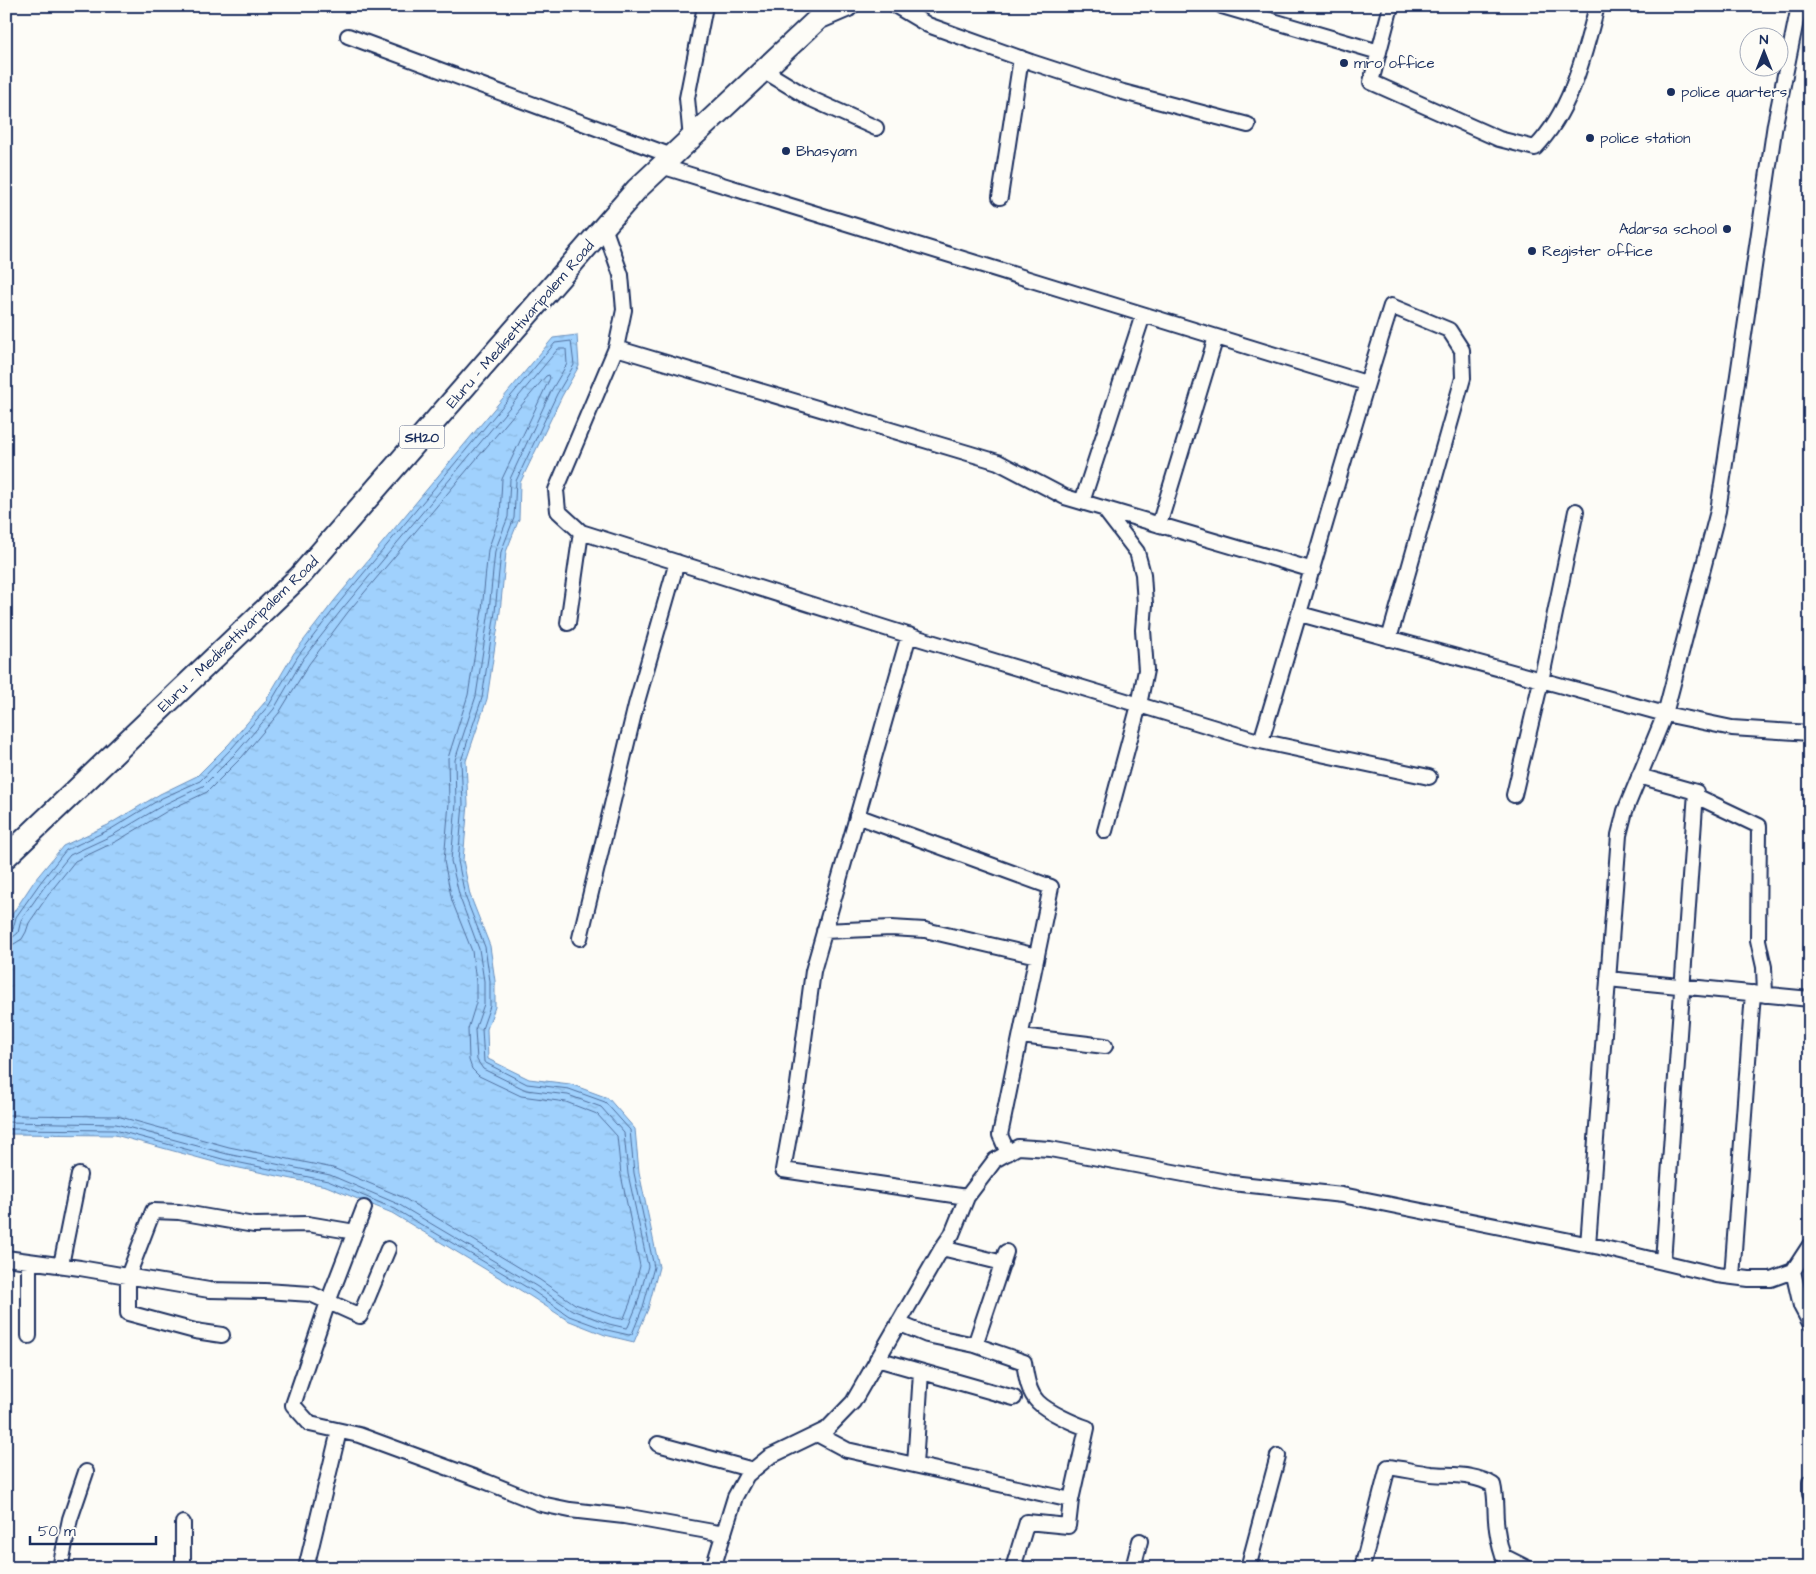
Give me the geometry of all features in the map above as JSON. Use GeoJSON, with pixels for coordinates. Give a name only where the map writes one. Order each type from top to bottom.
{"type":"FeatureCollection","features":[{"type":"Feature","properties":{"kind":"main road"},"geometry":{"type":"LineString","coordinates":[[822,12],[847,6]]}},
{"type":"Feature","properties":{"kind":"main road","name":"Eluru - Medisettivaripalem Road"},"geometry":{"type":"LineString","coordinates":[[6,857],[300,576],[638,189],[764,70],[822,12]]}},
{"type":"Feature","properties":{"kind":"street"},"geometry":{"type":"LineString","coordinates":[[691,139],[686,98],[705,6]]}},
{"type":"Feature","properties":{"kind":"street"},"geometry":{"type":"LineString","coordinates":[[896,6],[928,25],[1022,58],[1123,92],[1248,125]]}},
{"type":"Feature","properties":{"kind":"street"},"geometry":{"type":"LineString","coordinates":[[1222,6],[1379,52]]}},
{"type":"Feature","properties":{"kind":"street"},"geometry":{"type":"LineString","coordinates":[[1391,6],[1371,82],[1499,139],[1535,148],[1545,138],[1570,97],[1597,6]]}},
{"type":"Feature","properties":{"kind":"street"},"geometry":{"type":"LineString","coordinates":[[1588,1245],[1619,835],[1625,811],[1665,714],[1718,511],[1776,124],[1799,6]]}},
{"type":"Feature","properties":{"kind":"street"},"geometry":{"type":"LineString","coordinates":[[348,36],[667,161],[1144,315],[1366,383]]}},
{"type":"Feature","properties":{"kind":"street"},"geometry":{"type":"LineString","coordinates":[[1000,197],[1022,58]]}},
{"type":"Feature","properties":{"kind":"street"},"geometry":{"type":"LineString","coordinates":[[764,70],[809,98],[876,128]]}},
{"type":"Feature","properties":{"kind":"street"},"geometry":{"type":"LineString","coordinates":[[604,227],[621,275],[624,310],[616,348],[556,490],[558,511],[581,532],[909,635],[1261,741],[1429,777]]}},
{"type":"Feature","properties":{"kind":"street"},"geometry":{"type":"LineString","coordinates":[[1261,741],[1313,570],[1366,383],[1391,306],[1449,330],[1462,350],[1463,378],[1389,639]]}},
{"type":"Feature","properties":{"kind":"street"},"geometry":{"type":"LineString","coordinates":[[1082,502],[1144,315]]}},
{"type":"Feature","properties":{"kind":"street"},"geometry":{"type":"LineString","coordinates":[[1159,525],[1216,337]]}},
{"type":"Feature","properties":{"kind":"street"},"geometry":{"type":"LineString","coordinates":[[616,348],[998,462],[1065,497],[1313,570]]}},
{"type":"Feature","properties":{"kind":"street"},"geometry":{"type":"LineString","coordinates":[[1104,509],[1137,552],[1143,574],[1143,630],[1146,670],[1139,705],[1105,831]]}},
{"type":"Feature","properties":{"kind":"street"},"geometry":{"type":"LineString","coordinates":[[1514,795],[1541,681],[1576,510]]}},
{"type":"Feature","properties":{"kind":"street"},"geometry":{"type":"LineString","coordinates":[[568,623],[581,532]]}},
{"type":"Feature","properties":{"kind":"street"},"geometry":{"type":"LineString","coordinates":[[580,938],[636,705],[677,562]]}},
{"type":"Feature","properties":{"kind":"street"},"geometry":{"type":"LineString","coordinates":[[1300,614],[1665,714],[1732,728],[1810,733]]}},
{"type":"Feature","properties":{"kind":"street"},"geometry":{"type":"LineString","coordinates":[[909,635],[813,971],[797,1092],[783,1170],[967,1198]]}},
{"type":"Feature","properties":{"kind":"street"},"geometry":{"type":"LineString","coordinates":[[1639,776],[1696,792],[1663,1262]]}},
{"type":"Feature","properties":{"kind":"street"},"geometry":{"type":"LineString","coordinates":[[1696,796],[1759,826],[1758,940],[1764,967],[1759,994],[1732,1277]]}},
{"type":"Feature","properties":{"kind":"street"},"geometry":{"type":"LineString","coordinates":[[857,816],[1051,887],[1000,1135],[1008,1152]]}},
{"type":"Feature","properties":{"kind":"street"},"geometry":{"type":"LineString","coordinates":[[824,931],[891,928],[925,930],[1037,956]]}},
{"type":"Feature","properties":{"kind":"street"},"geometry":{"type":"LineString","coordinates":[[1608,979],[1810,999]]}},
{"type":"Feature","properties":{"kind":"street"},"geometry":{"type":"LineString","coordinates":[[1021,1036],[1105,1046]]}},
{"type":"Feature","properties":{"kind":"street"},"geometry":{"type":"LineString","coordinates":[[713,1568],[735,1497],[747,1475],[769,1457],[826,1429],[852,1402],[952,1234],[967,1198],[995,1160],[1018,1147],[1050,1150],[1232,1183],[1342,1195],[1588,1245],[1732,1277],[1772,1279],[1793,1271],[1810,1245]]}},
{"type":"Feature","properties":{"kind":"street"},"geometry":{"type":"LineString","coordinates":[[61,1266],[79,1175]]}},
{"type":"Feature","properties":{"kind":"street"},"geometry":{"type":"LineString","coordinates":[[364,1208],[328,1302],[293,1405],[310,1424],[359,1435],[541,1504],[570,1510],[624,1516],[724,1534]]}},
{"type":"Feature","properties":{"kind":"street"},"geometry":{"type":"LineString","coordinates":[[222,1335],[195,1331],[128,1313],[128,1276],[154,1211],[179,1212],[254,1225],[308,1224],[355,1232]]}},
{"type":"Feature","properties":{"kind":"street"},"geometry":{"type":"LineString","coordinates":[[942,1248],[1004,1257],[975,1345]]}},
{"type":"Feature","properties":{"kind":"street"},"geometry":{"type":"LineString","coordinates":[[6,1258],[209,1290],[311,1294],[360,1316],[388,1249]]}},
{"type":"Feature","properties":{"kind":"street"},"geometry":{"type":"LineString","coordinates":[[29,1261],[29,1336]]}},
{"type":"Feature","properties":{"kind":"street"},"geometry":{"type":"LineString","coordinates":[[1793,1271],[1801,1306],[1810,1323]]}},
{"type":"Feature","properties":{"kind":"street"},"geometry":{"type":"LineString","coordinates":[[898,1323],[927,1335],[975,1345],[1024,1362],[1027,1382],[1038,1402],[1072,1423],[1087,1428],[1070,1500],[1068,1526],[1026,1522],[1013,1568]]}},
{"type":"Feature","properties":{"kind":"street"},"geometry":{"type":"LineString","coordinates":[[877,1359],[1014,1398]]}},
{"type":"Feature","properties":{"kind":"street"},"geometry":{"type":"LineString","coordinates":[[915,1465],[921,1372]]}},
{"type":"Feature","properties":{"kind":"street"},"geometry":{"type":"LineString","coordinates":[[306,1568],[339,1431]]}},
{"type":"Feature","properties":{"kind":"street"},"geometry":{"type":"LineString","coordinates":[[817,1434],[847,1450],[1070,1500]]}},
{"type":"Feature","properties":{"kind":"street"},"geometry":{"type":"LineString","coordinates":[[658,1444],[753,1470]]}},
{"type":"Feature","properties":{"kind":"street"},"geometry":{"type":"LineString","coordinates":[[1248,1568],[1278,1456]]}},
{"type":"Feature","properties":{"kind":"street"},"geometry":{"type":"LineString","coordinates":[[1362,1568],[1388,1467],[1432,1474],[1464,1475],[1481,1478],[1493,1485],[1496,1497],[1498,1542],[1503,1556],[1527,1568]]}},
{"type":"Feature","properties":{"kind":"street"},"geometry":{"type":"LineString","coordinates":[[60,1568],[70,1519],[86,1472]]}},
{"type":"Feature","properties":{"kind":"street"},"geometry":{"type":"LineString","coordinates":[[1810,1482],[1810,1493]]}},
{"type":"Feature","properties":{"kind":"street"},"geometry":{"type":"LineString","coordinates":[[182,1568],[183,1523]]}},
{"type":"Feature","properties":{"kind":"street"},"geometry":{"type":"LineString","coordinates":[[1133,1568],[1140,1541]]}},
{"type":"Feature","properties":{"kind":"water"},"geometry":{"type":"Polygon","coordinates":[[[577,335],[579,366],[562,396],[520,483],[519,519],[506,552],[500,612],[487,699],[466,761],[468,804],[463,860],[470,895],[490,946],[495,981],[495,1007],[487,1029],[488,1059],[529,1079],[570,1084],[608,1098],[635,1129],[639,1172],[659,1267],[648,1309],[634,1342],[605,1335],[567,1320],[392,1213],[326,1186],[225,1165],[115,1135],[6,1134],[6,939],[11,916],[35,880],[63,846],[108,825],[160,794],[197,776],[229,744],[265,702],[294,653],[334,601],[553,338],[577,335]]]}},
{"type":"Feature","properties":{"kind":"place","name":"mro office"},"geometry":{"type":"Point","coordinates":[1344,63]}},
{"type":"Feature","properties":{"kind":"place","name":"police quarters"},"geometry":{"type":"Point","coordinates":[1671,92]}},
{"type":"Feature","properties":{"kind":"place","name":"police station"},"geometry":{"type":"Point","coordinates":[1590,138]}},
{"type":"Feature","properties":{"kind":"place","name":"Bhasyam"},"geometry":{"type":"Point","coordinates":[786,151]}},
{"type":"Feature","properties":{"kind":"place","name":"Adarsa school"},"geometry":{"type":"Point","coordinates":[1727,229]}},
{"type":"Feature","properties":{"kind":"place","name":"Register office"},"geometry":{"type":"Point","coordinates":[1532,251]}}]}
